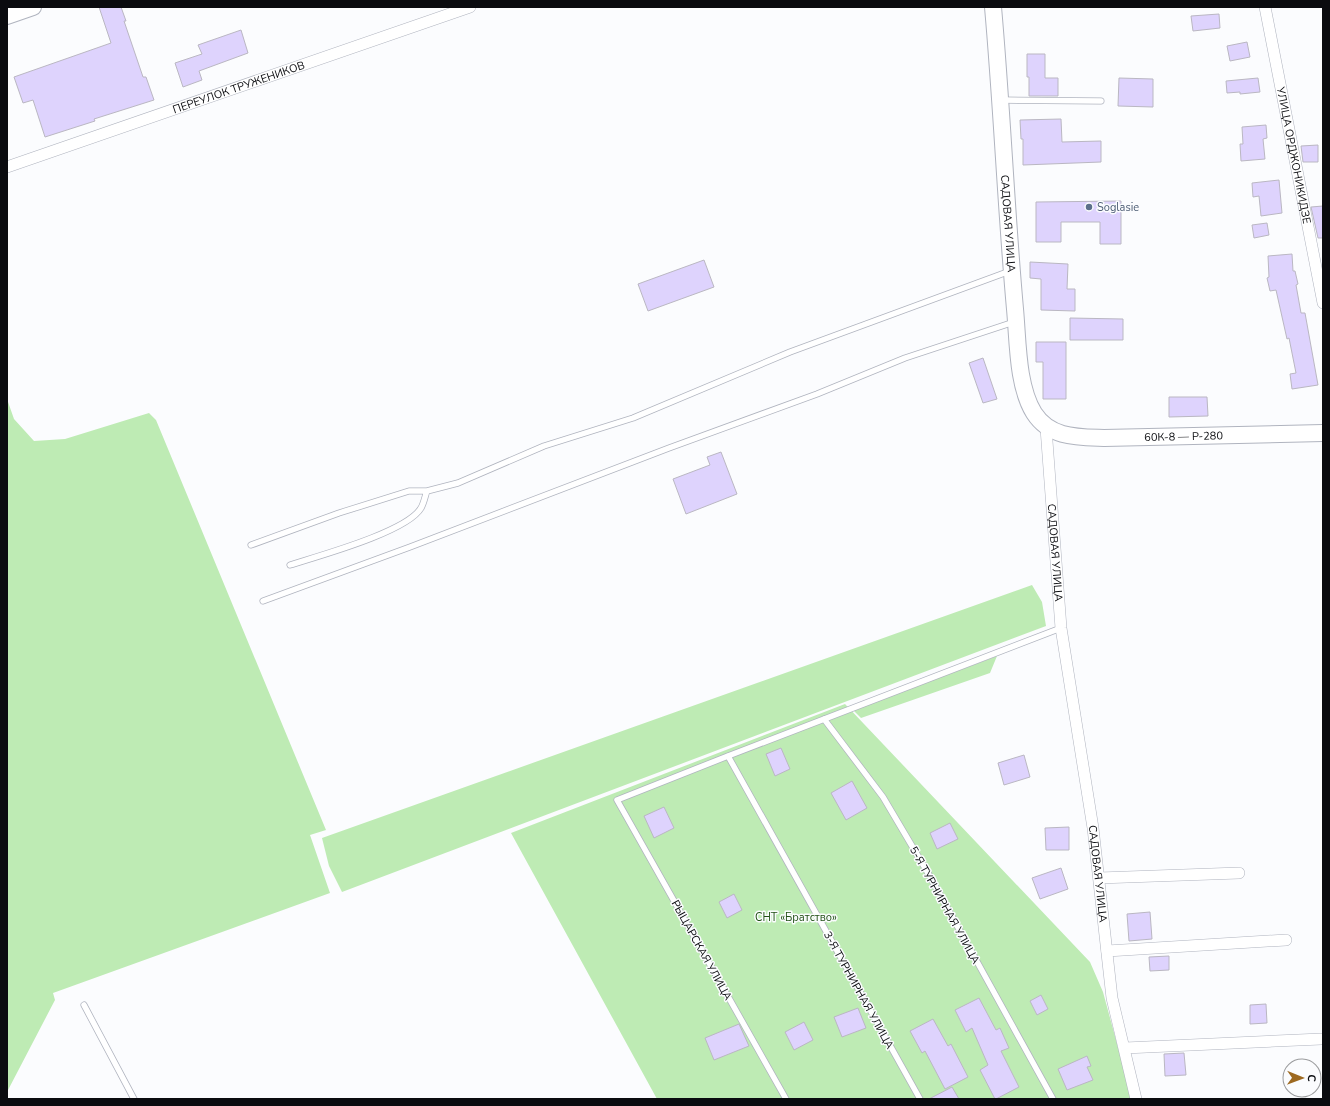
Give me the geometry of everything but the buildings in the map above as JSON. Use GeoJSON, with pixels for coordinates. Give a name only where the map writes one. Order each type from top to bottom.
{"type":"FeatureCollection","features":[{"type":"Feature","properties":{"kind":"street"},"geometry":{"type":"LineString","coordinates":[[7,9],[7,16],[32,7]]}},
{"type":"Feature","properties":{"kind":"street","name":"ПЕРЕУЛОК ТРУЖЕНИКОВ"},"geometry":{"type":"LineString","coordinates":[[7,167],[470,7]]}},
{"type":"Feature","properties":{"kind":"street","name":"САДОВАЯ УЛИЦА"},"geometry":{"type":"LineString","coordinates":[[994,7],[1012,270],[1022,385],[1033,412],[1046,428],[1061,628],[1093,828],[1112,998],[1136,1099]]}},
{"type":"Feature","properties":{"kind":"street","name":"УЛИЦА ОРДЖОНИКИДЗЕ"},"geometry":{"type":"LineString","coordinates":[[1265,7],[1323,302]]}},
{"type":"Feature","properties":{"kind":"street","name":"60К-8 — Р-280"},"geometry":{"type":"LineString","coordinates":[[1046,428],[1071,437],[1104,438],[1323,433]]}},
{"type":"Feature","properties":{"kind":"street"},"geometry":{"type":"LineString","coordinates":[[1099,878],[1239,873]]}},
{"type":"Feature","properties":{"kind":"street"},"geometry":{"type":"LineString","coordinates":[[1107,951],[1286,940]]}},
{"type":"Feature","properties":{"kind":"street"},"geometry":{"type":"LineString","coordinates":[[1124,1048],[1321,1039]]}},
{"type":"Feature","properties":{"kind":"lane"},"geometry":{"type":"LineString","coordinates":[[1000,100],[1101,101]]}},
{"type":"Feature","properties":{"kind":"lane"},"geometry":{"type":"LineString","coordinates":[[251,545],[339,513],[409,491],[427,491],[458,483],[544,446],[634,418],[790,352],[1012,270]]}},
{"type":"Feature","properties":{"kind":"lane"},"geometry":{"type":"LineString","coordinates":[[264,601],[669,448],[817,394],[905,358],[1016,321]]}},
{"type":"Feature","properties":{"kind":"lane"},"geometry":{"type":"LineString","coordinates":[[290,565],[357,544],[405,523],[421,509],[427,491]]}},
{"type":"Feature","properties":{"kind":"lane"},"geometry":{"type":"LineString","coordinates":[[728,756],[1061,628]]}},
{"type":"Feature","properties":{"kind":"lane","name":"5-Я ТУРНИРНАЯ УЛИЦА"},"geometry":{"type":"LineString","coordinates":[[824,719],[883,797],[928,873],[1053,1099]]}},
{"type":"Feature","properties":{"kind":"lane","name":"РЫЦАРСКАЯ УЛИЦА"},"geometry":{"type":"LineString","coordinates":[[728,756],[617,800],[786,1099]]}},
{"type":"Feature","properties":{"kind":"lane","name":"3-Я ТУРНИРНАЯ УЛИЦА"},"geometry":{"type":"LineString","coordinates":[[728,756],[920,1099]]}},
{"type":"Feature","properties":{"kind":"lane"},"geometry":{"type":"LineString","coordinates":[[84,1004],[134,1099]]}},
{"type":"Feature","properties":{"kind":"green space"},"geometry":{"type":"Polygon","coordinates":[[[7,399],[14,419],[34,441],[65,439],[149,413],[156,420],[326,830],[310,835],[330,893],[53,993],[55,1000],[7,1092],[7,399]]]}},
{"type":"Feature","properties":{"kind":"green space"},"geometry":{"type":"Polygon","coordinates":[[[1032,585],[1042,602],[1046,626],[342,892],[329,866],[322,838],[1032,585]]]}},
{"type":"Feature","properties":{"kind":"green space"},"geometry":{"type":"Polygon","coordinates":[[[997,656],[990,673],[861,718],[853,710],[997,656]]]}},
{"type":"Feature","properties":{"kind":"green space","name":"СНТ «Братство»"},"geometry":{"type":"Polygon","coordinates":[[[845,704],[1090,962],[1103,992],[1132,1099],[657,1099],[511,833],[845,704]]]}},
{"type":"Feature","properties":{"kind":"place","name":"Soglasie"},"geometry":{"type":"Point","coordinates":[1089,207]}}]}
